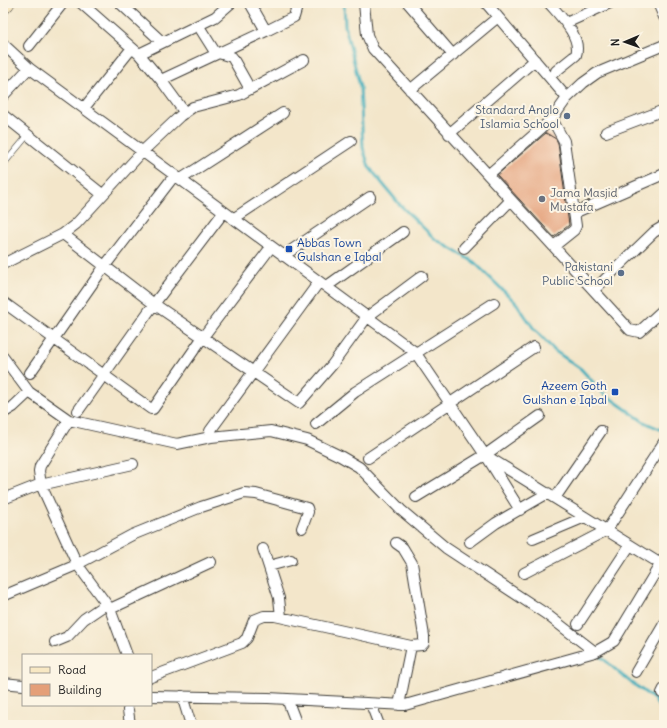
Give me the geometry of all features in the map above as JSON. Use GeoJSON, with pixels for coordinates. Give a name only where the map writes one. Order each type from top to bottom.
{"type":"FeatureCollection","features":[{"type":"Feature","properties":{"kind":"main road"},"geometry":{"type":"LineString","coordinates":[[3,7],[7,3]]}},
{"type":"Feature","properties":{"kind":"street"},"geometry":{"type":"LineString","coordinates":[[29,46],[63,3]]}},
{"type":"Feature","properties":{"kind":"street"},"geometry":{"type":"LineString","coordinates":[[120,3],[162,42]]}},
{"type":"Feature","properties":{"kind":"street"},"geometry":{"type":"LineString","coordinates":[[250,3],[266,31]]}},
{"type":"Feature","properties":{"kind":"street"},"geometry":{"type":"LineString","coordinates":[[161,80],[219,54],[294,17],[296,10],[294,3]]}},
{"type":"Feature","properties":{"kind":"street"},"geometry":{"type":"LineString","coordinates":[[364,3],[367,35],[373,49],[449,134],[630,330],[639,332],[664,309]]}},
{"type":"Feature","properties":{"kind":"street"},"geometry":{"type":"LineString","coordinates":[[408,3],[453,55]]}},
{"type":"Feature","properties":{"kind":"street"},"geometry":{"type":"LineString","coordinates":[[486,3],[568,98]]}},
{"type":"Feature","properties":{"kind":"street"},"geometry":{"type":"LineString","coordinates":[[549,3],[566,23],[577,43],[576,55],[556,71]]}},
{"type":"Feature","properties":{"kind":"street"},"geometry":{"type":"LineString","coordinates":[[566,23],[610,3]]}},
{"type":"Feature","properties":{"kind":"street"},"geometry":{"type":"LineString","coordinates":[[658,3],[664,17]]}},
{"type":"Feature","properties":{"kind":"street"},"geometry":{"type":"LineString","coordinates":[[89,5],[136,51],[161,80],[185,113]]}},
{"type":"Feature","properties":{"kind":"street"},"geometry":{"type":"LineString","coordinates":[[84,108],[136,51],[162,42],[215,17],[226,5]]}},
{"type":"Feature","properties":{"kind":"street"},"geometry":{"type":"LineString","coordinates":[[410,90],[498,17]]}},
{"type":"Feature","properties":{"kind":"street"},"geometry":{"type":"LineString","coordinates":[[198,25],[215,52],[232,57],[250,89]]}},
{"type":"Feature","properties":{"kind":"street"},"geometry":{"type":"LineString","coordinates":[[3,44],[29,68],[143,151],[224,213],[415,352],[485,455],[520,510]]}},
{"type":"Feature","properties":{"kind":"street"},"geometry":{"type":"LineString","coordinates":[[488,175],[552,119],[568,98],[597,73],[664,45]]}},
{"type":"Feature","properties":{"kind":"street"},"geometry":{"type":"LineString","coordinates":[[3,264],[63,234],[76,224],[143,151],[193,107],[239,95],[304,60]]}},
{"type":"Feature","properties":{"kind":"street"},"geometry":{"type":"LineString","coordinates":[[449,134],[535,60]]}},
{"type":"Feature","properties":{"kind":"street"},"geometry":{"type":"LineString","coordinates":[[3,96],[29,68]]}},
{"type":"Feature","properties":{"kind":"street"},"geometry":{"type":"LineString","coordinates":[[606,132],[664,110]]}},
{"type":"Feature","properties":{"kind":"street"},"geometry":{"type":"LineString","coordinates":[[30,373],[104,267],[177,178],[283,113]]}},
{"type":"Feature","properties":{"kind":"street"},"geometry":{"type":"LineString","coordinates":[[3,115],[102,194]]}},
{"type":"Feature","properties":{"kind":"street"},"geometry":{"type":"LineString","coordinates":[[552,119],[564,141],[576,226],[574,230],[554,246]]}},
{"type":"Feature","properties":{"kind":"street"},"geometry":{"type":"LineString","coordinates":[[233,219],[351,141]]}},
{"type":"Feature","properties":{"kind":"street"},"geometry":{"type":"LineString","coordinates":[[574,213],[664,174]]}},
{"type":"Feature","properties":{"kind":"street"},"geometry":{"type":"LineString","coordinates":[[283,256],[370,197]]}},
{"type":"Feature","properties":{"kind":"street"},"geometry":{"type":"LineString","coordinates":[[464,248],[511,200]]}},
{"type":"Feature","properties":{"kind":"street"},"geometry":{"type":"LineString","coordinates":[[78,411],[154,304],[224,213]]}},
{"type":"Feature","properties":{"kind":"street"},"geometry":{"type":"LineString","coordinates":[[594,290],[654,232],[664,226]]}},
{"type":"Feature","properties":{"kind":"street"},"geometry":{"type":"LineString","coordinates":[[210,431],[253,372],[323,284],[403,232]]}},
{"type":"Feature","properties":{"kind":"street"},"geometry":{"type":"LineString","coordinates":[[63,234],[154,304],[296,402],[301,402],[367,317],[422,276]]}},
{"type":"Feature","properties":{"kind":"street"},"geometry":{"type":"LineString","coordinates":[[3,302],[148,408],[153,408],[203,337],[271,247]]}},
{"type":"Feature","properties":{"kind":"street"},"geometry":{"type":"LineString","coordinates":[[316,424],[355,392],[415,352],[494,303]]}},
{"type":"Feature","properties":{"kind":"street"},"geometry":{"type":"LineString","coordinates":[[368,458],[534,347]]}},
{"type":"Feature","properties":{"kind":"street"},"geometry":{"type":"LineString","coordinates":[[3,358],[29,392],[69,420],[177,444],[211,437],[271,432],[307,440],[359,466],[401,510],[446,548],[546,614],[595,652]]}},
{"type":"Feature","properties":{"kind":"street"},"geometry":{"type":"LineString","coordinates":[[3,413],[13,407],[29,392]]}},
{"type":"Feature","properties":{"kind":"street"},"geometry":{"type":"LineString","coordinates":[[416,497],[485,455],[540,416]]}},
{"type":"Feature","properties":{"kind":"street"},"geometry":{"type":"LineString","coordinates":[[69,420],[40,466],[39,471],[41,485],[77,564],[108,607],[127,654]]}},
{"type":"Feature","properties":{"kind":"street"},"geometry":{"type":"LineString","coordinates":[[470,542],[486,529],[551,495],[601,431]]}},
{"type":"Feature","properties":{"kind":"street"},"geometry":{"type":"LineString","coordinates":[[524,573],[607,530],[664,442]]}},
{"type":"Feature","properties":{"kind":"street"},"geometry":{"type":"LineString","coordinates":[[152,696],[287,699],[405,705],[595,652],[614,640],[663,563],[630,545],[485,455]]}},
{"type":"Feature","properties":{"kind":"street"},"geometry":{"type":"LineString","coordinates":[[3,499],[41,485],[133,464]]}},
{"type":"Feature","properties":{"kind":"street"},"geometry":{"type":"LineString","coordinates":[[3,596],[77,564],[132,535],[201,508],[244,494],[256,494],[307,508],[308,512],[302,528]]}},
{"type":"Feature","properties":{"kind":"street"},"geometry":{"type":"LineString","coordinates":[[533,539],[585,517]]}},
{"type":"Feature","properties":{"kind":"street"},"geometry":{"type":"LineString","coordinates":[[152,677],[242,643],[246,638],[254,620],[258,617],[281,617],[411,646],[422,645],[424,642],[424,636],[412,563],[403,548],[396,543]]}},
{"type":"Feature","properties":{"kind":"street"},"geometry":{"type":"LineString","coordinates":[[578,624],[630,545]]}},
{"type":"Feature","properties":{"kind":"street"},"geometry":{"type":"LineString","coordinates":[[263,548],[279,598],[281,617]]}},
{"type":"Feature","properties":{"kind":"street"},"geometry":{"type":"LineString","coordinates":[[269,566],[291,560]]}},
{"type":"Feature","properties":{"kind":"street"},"geometry":{"type":"LineString","coordinates":[[55,642],[67,637],[84,619],[211,562]]}},
{"type":"Feature","properties":{"kind":"street"},"geometry":{"type":"LineString","coordinates":[[636,672],[664,624]]}},
{"type":"Feature","properties":{"kind":"street"},"geometry":{"type":"LineString","coordinates":[[399,705],[411,646]]}},
{"type":"Feature","properties":{"kind":"street"},"geometry":{"type":"LineString","coordinates":[[3,683],[22,686]]}},
{"type":"Feature","properties":{"kind":"street"},"geometry":{"type":"LineString","coordinates":[[182,696],[191,725]]}},
{"type":"Feature","properties":{"kind":"street"},"geometry":{"type":"LineString","coordinates":[[287,699],[297,725]]}},
{"type":"Feature","properties":{"kind":"street"},"geometry":{"type":"LineString","coordinates":[[371,704],[379,725]]}},
{"type":"Feature","properties":{"kind":"street"},"geometry":{"type":"LineString","coordinates":[[128,710],[130,725]]}},
{"type":"Feature","properties":{"kind":"lane"},"geometry":{"type":"LineString","coordinates":[[3,165],[28,135]]}},
{"type":"Feature","properties":{"kind":"building","name":"Jama Masjid Mustafa"},"geometry":{"type":"Polygon","coordinates":[[[546,133],[556,139],[558,143],[569,225],[554,237],[497,175],[546,133]]]}},
{"type":"Feature","properties":{"kind":"waterway"},"geometry":{"type":"LineString","coordinates":[[344,3],[345,26],[360,87],[363,148],[369,167],[400,205],[435,239],[474,262],[517,304],[534,329],[555,351],[581,369],[603,393],[644,422],[664,431]]}},
{"type":"Feature","properties":{"kind":"waterway"},"geometry":{"type":"LineString","coordinates":[[598,654],[624,677],[654,699],[664,715]]}},
{"type":"Feature","properties":{"kind":"place","name":"Standard Anglo Islamia School"},"geometry":{"type":"Point","coordinates":[567,116]}},
{"type":"Feature","properties":{"kind":"place","name":"Jama Masjid Mustafa"},"geometry":{"type":"Point","coordinates":[542,199]}},
{"type":"Feature","properties":{"kind":"place","name":"Abbas Town Gulshan e Iqbal"},"geometry":{"type":"Point","coordinates":[289,249]}},
{"type":"Feature","properties":{"kind":"place","name":"Pakistani Public School"},"geometry":{"type":"Point","coordinates":[621,273]}},
{"type":"Feature","properties":{"kind":"place","name":"Azeem Goth Gulshan e Iqbal"},"geometry":{"type":"Point","coordinates":[615,392]}}]}
